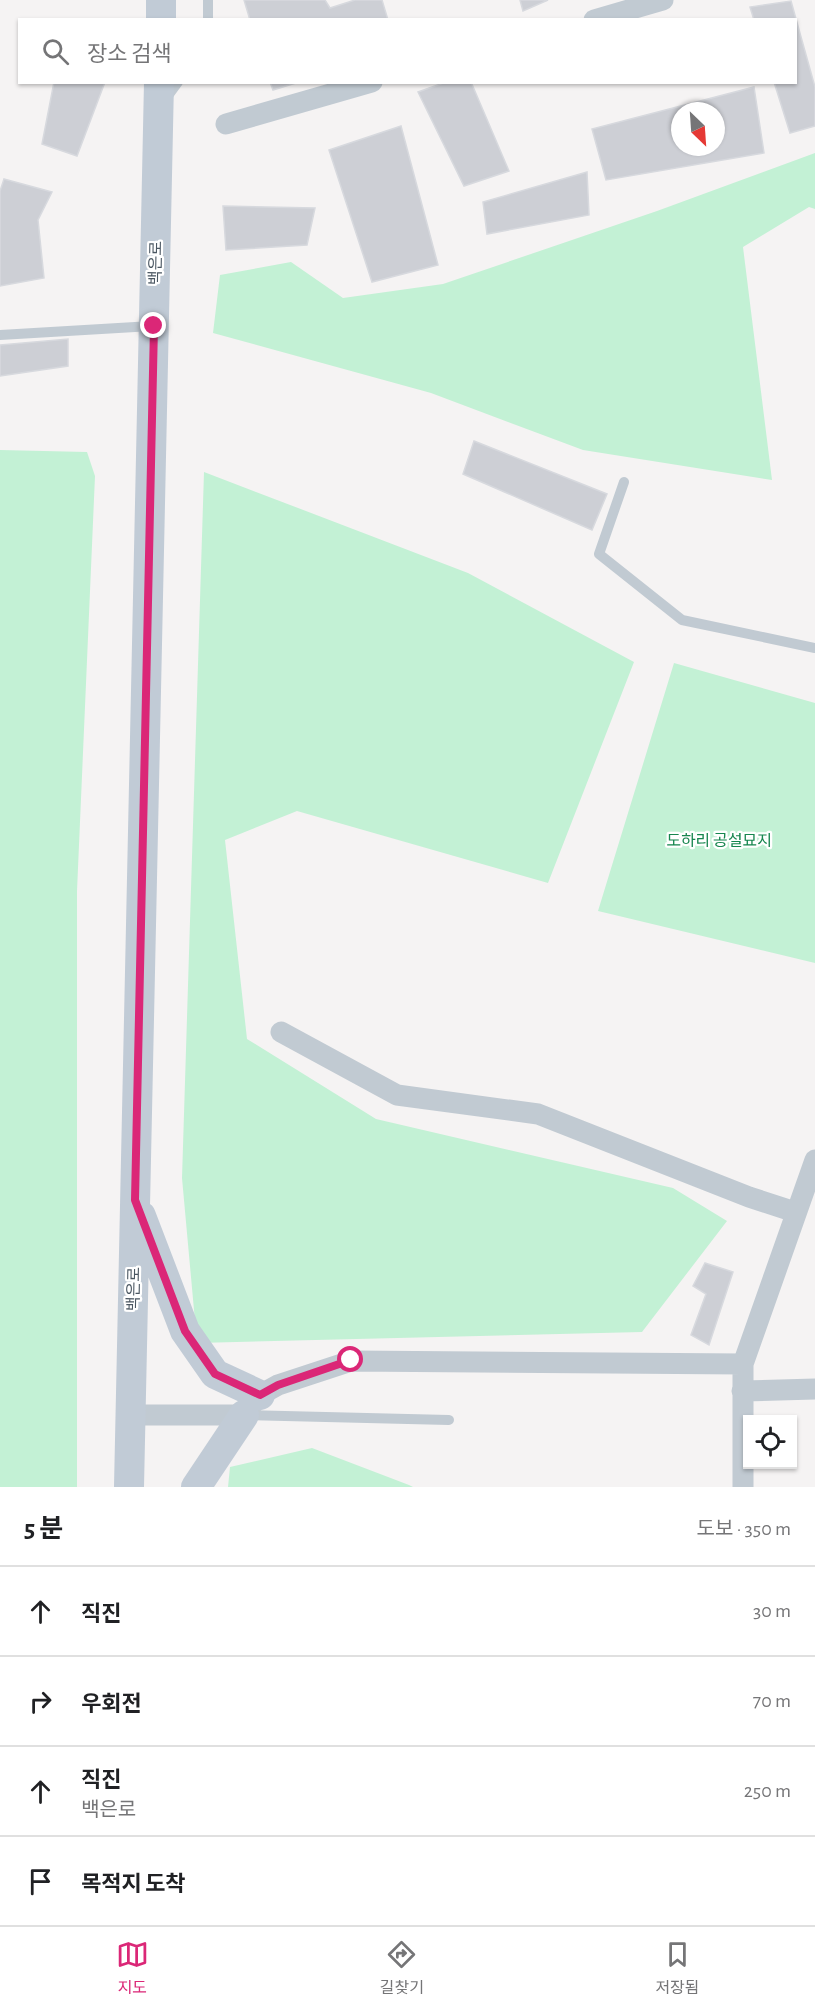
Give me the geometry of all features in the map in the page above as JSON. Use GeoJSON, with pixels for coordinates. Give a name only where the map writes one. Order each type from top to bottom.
{"type":"FeatureCollection","features":[{"type":"Feature","properties":{"kind":"main road"},"geometry":{"type":"LineString","coordinates":[[161,0],[161,18]]}},
{"type":"Feature","properties":{"kind":"main road","name":"백은로"},"geometry":{"type":"LineString","coordinates":[[129,1487],[159,94]]}},
{"type":"Feature","properties":{"kind":"main road"},"geometry":{"type":"LineString","coordinates":[[135,1200],[185,1331],[215,1374],[252,1405],[196,1487]]}},
{"type":"Feature","properties":{"kind":"street"},"geometry":{"type":"LineString","coordinates":[[601,18],[663,0]]}},
{"type":"Feature","properties":{"kind":"street"},"geometry":{"type":"LineString","coordinates":[[226,124],[365,84]]}},
{"type":"Feature","properties":{"kind":"street"},"geometry":{"type":"LineString","coordinates":[[281,1032],[397,1095],[538,1114],[749,1197],[795,1212]]}},
{"type":"Feature","properties":{"kind":"street"},"geometry":{"type":"LineString","coordinates":[[744,1487],[743,1364],[815,1160]]}},
{"type":"Feature","properties":{"kind":"street"},"geometry":{"type":"LineString","coordinates":[[130,1415],[252,1405],[278,1385],[351,1360],[743,1364]]}},
{"type":"Feature","properties":{"kind":"street"},"geometry":{"type":"LineString","coordinates":[[742,1391],[815,1389]]}},
{"type":"Feature","properties":{"kind":"lane"},"geometry":{"type":"LineString","coordinates":[[208,0],[208,18]]}},
{"type":"Feature","properties":{"kind":"lane"},"geometry":{"type":"LineString","coordinates":[[159,94],[175,84]]}},
{"type":"Feature","properties":{"kind":"lane"},"geometry":{"type":"LineString","coordinates":[[0,335],[154,326]]}},
{"type":"Feature","properties":{"kind":"lane"},"geometry":{"type":"LineString","coordinates":[[624,482],[599,554],[682,620],[815,648]]}},
{"type":"Feature","properties":{"kind":"lane"},"geometry":{"type":"LineString","coordinates":[[252,1405],[449,1420]]}},
{"type":"Feature","properties":{"kind":"green space"},"geometry":{"type":"Polygon","coordinates":[[[815,153],[815,209],[809,207],[743,247],[772,480],[583,450],[431,393],[213,333],[220,275],[291,262],[343,298],[443,284],[657,211],[815,153]]]}},
{"type":"Feature","properties":{"kind":"green space"},"geometry":{"type":"Polygon","coordinates":[[[0,450],[87,452],[95,476],[77,891],[77,1487],[0,1487],[0,450]]]}},
{"type":"Feature","properties":{"kind":"green space"},"geometry":{"type":"Polygon","coordinates":[[[204,472],[468,573],[634,662],[548,883],[297,811],[225,840],[247,1039],[376,1119],[673,1188],[727,1221],[642,1332],[197,1343],[182,1178],[204,472]]]}},
{"type":"Feature","properties":{"kind":"green space","name":"도하리 공설묘지"},"geometry":{"type":"Polygon","coordinates":[[[674,663],[815,703],[815,963],[598,911],[674,663]]]}},
{"type":"Feature","properties":{"kind":"green space"},"geometry":{"type":"Polygon","coordinates":[[[312,1448],[413,1487],[228,1487],[230,1467],[312,1448]]]}},
{"type":"Feature","properties":{"kind":"building"},"geometry":{"type":"Polygon","coordinates":[[[244,0],[325,0],[330,8],[355,0],[382,0],[387,18],[249,18],[244,0]]]}},
{"type":"Feature","properties":{"kind":"building"},"geometry":{"type":"Polygon","coordinates":[[[520,0],[548,0],[523,11],[520,0]]]}},
{"type":"Feature","properties":{"kind":"building"},"geometry":{"type":"Polygon","coordinates":[[[791,1],[796,18],[753,18],[750,7],[791,1]]]}},
{"type":"Feature","properties":{"kind":"building"},"geometry":{"type":"Polygon","coordinates":[[[797,22],[815,87],[815,126],[790,133],[775,84],[797,84],[797,22]]]}},
{"type":"Feature","properties":{"kind":"building"},"geometry":{"type":"Polygon","coordinates":[[[54,84],[104,84],[77,156],[42,144],[54,84]]]}},
{"type":"Feature","properties":{"kind":"building"},"geometry":{"type":"Polygon","coordinates":[[[271,84],[292,84],[273,90],[271,84]]]}},
{"type":"Feature","properties":{"kind":"building"},"geometry":{"type":"Polygon","coordinates":[[[440,84],[472,84],[509,171],[464,186],[418,92],[440,84]]]}},
{"type":"Feature","properties":{"kind":"building"},"geometry":{"type":"Polygon","coordinates":[[[754,87],[764,153],[606,180],[592,129],[671,109],[671,156],[725,156],[725,102],[696,102],[754,87]]]}},
{"type":"Feature","properties":{"kind":"building"},"geometry":{"type":"Polygon","coordinates":[[[401,126],[438,265],[372,282],[329,150],[401,126]]]}},
{"type":"Feature","properties":{"kind":"building"},"geometry":{"type":"Polygon","coordinates":[[[587,172],[589,215],[487,234],[483,202],[587,172]]]}},
{"type":"Feature","properties":{"kind":"building"},"geometry":{"type":"Polygon","coordinates":[[[4,179],[52,192],[38,220],[44,278],[0,286],[0,191],[4,179]]]}},
{"type":"Feature","properties":{"kind":"building"},"geometry":{"type":"Polygon","coordinates":[[[223,206],[315,208],[307,245],[226,250],[223,206]]]}},
{"type":"Feature","properties":{"kind":"building"},"geometry":{"type":"Polygon","coordinates":[[[68,339],[68,366],[0,376],[0,345],[68,339]]]}},
{"type":"Feature","properties":{"kind":"building"},"geometry":{"type":"Polygon","coordinates":[[[474,441],[607,494],[592,530],[463,474],[474,441]]]}},
{"type":"Feature","properties":{"kind":"building"},"geometry":{"type":"Polygon","coordinates":[[[705,1263],[733,1272],[709,1345],[691,1335],[706,1294],[693,1286],[705,1263]]]}},
{"type":"Feature","properties":{"kind":"route"},"geometry":{"type":"LineString","coordinates":[[154,326],[135,1200],[185,1331],[215,1374],[260,1395],[278,1385],[351,1360]]}}]}
